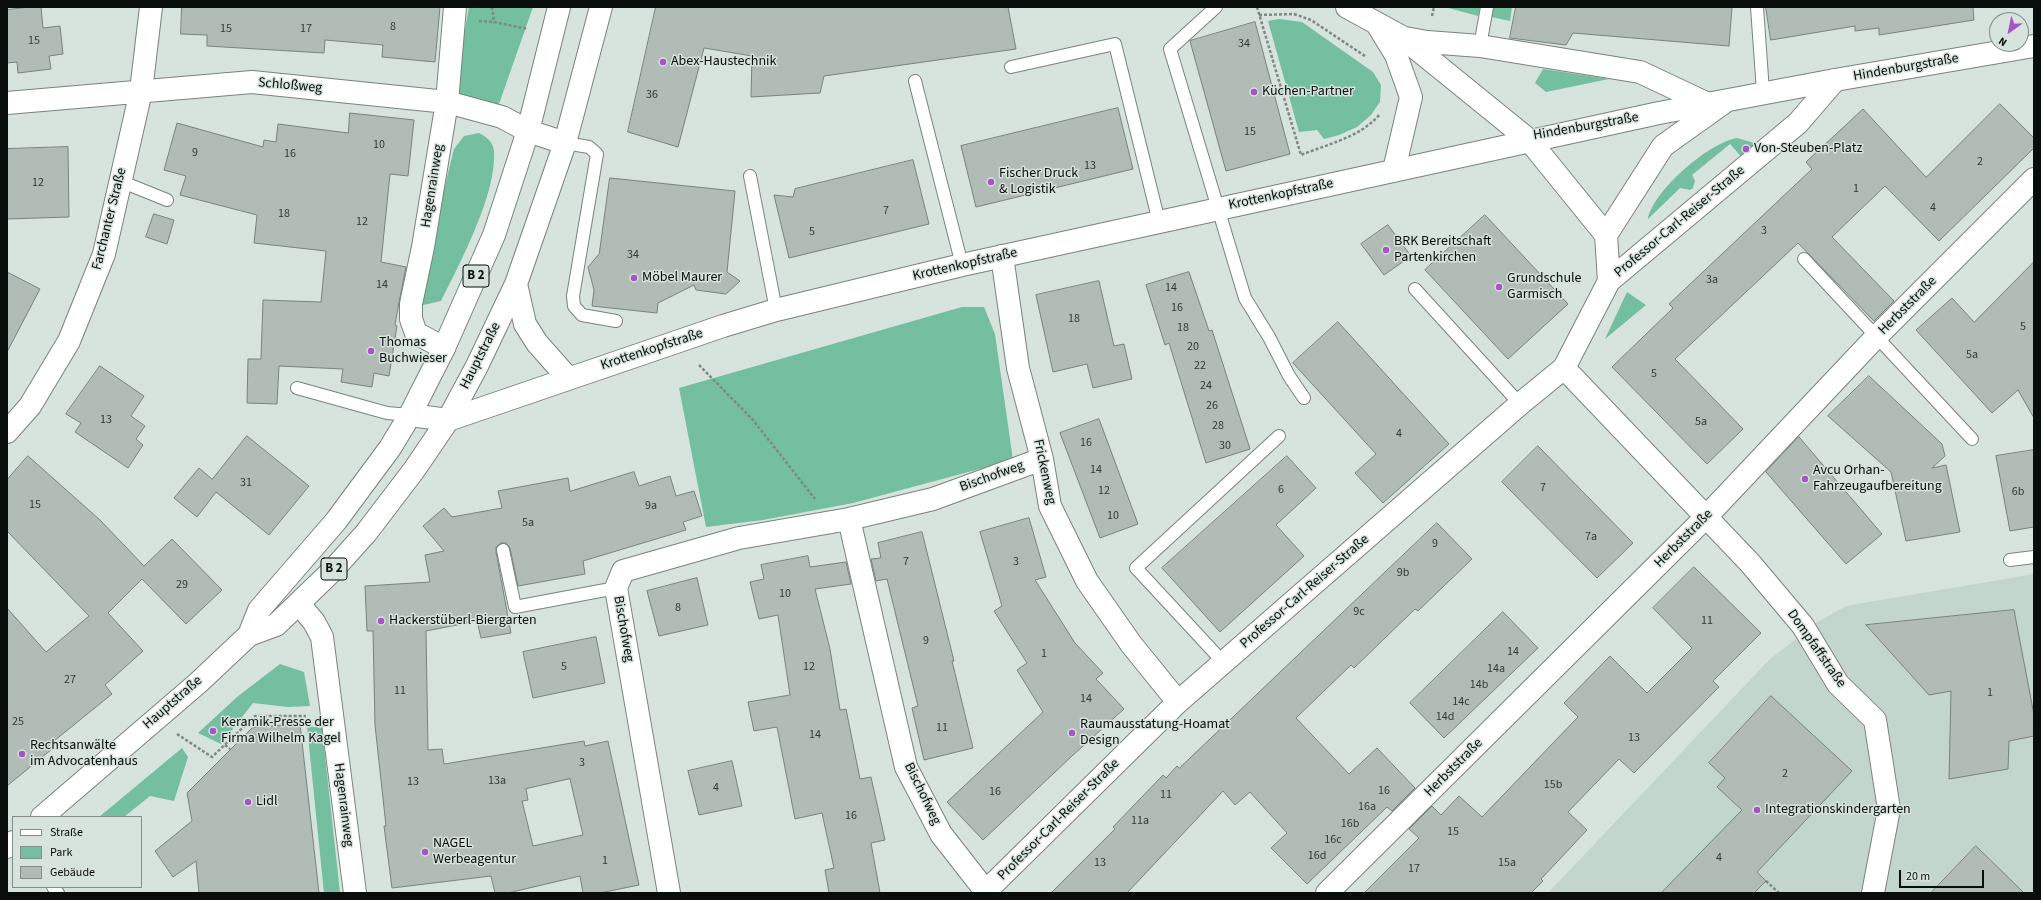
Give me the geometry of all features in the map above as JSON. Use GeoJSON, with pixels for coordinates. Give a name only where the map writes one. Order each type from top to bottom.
{"type":"FeatureCollection","features":[{"type":"Feature","properties":{"kind":"street","name":"Farchanter Straße"},"geometry":{"type":"LineString","coordinates":[[7,432],[30,406],[69,341],[104,254],[141,90],[151,7]]}},
{"type":"Feature","properties":{"kind":"street","name":"Hagenrainweg"},"geometry":{"type":"LineString","coordinates":[[444,348],[416,333],[411,319],[412,304],[447,102],[455,7]]}},
{"type":"Feature","properties":{"kind":"street","name":"Hauptstraße"},"geometry":{"type":"LineString","coordinates":[[249,634],[259,610],[336,521],[367,481],[410,416],[444,348],[494,235],[528,132],[559,7]]}},
{"type":"Feature","properties":{"kind":"street","name":"Hauptstraße"},"geometry":{"type":"LineString","coordinates":[[43,816],[155,720],[249,634],[276,625],[299,604],[331,572],[366,533],[414,470],[448,420],[484,353],[516,284],[565,143],[601,7]]}},
{"type":"Feature","properties":{"kind":"street","name":"Hindenburgstraße"},"geometry":{"type":"LineString","coordinates":[[1347,7],[1402,37],[1529,140],[1607,126],[1658,113],[1763,92],[2034,46]]}},
{"type":"Feature","properties":{"kind":"street"},"geometry":{"type":"LineString","coordinates":[[1377,23],[1396,55],[1411,97],[1394,170]]}},
{"type":"Feature","properties":{"kind":"street","name":"Hindenburgstraße"},"geometry":{"type":"LineString","coordinates":[[1402,37],[1427,42],[1480,46],[1640,72],[1718,102]]}},
{"type":"Feature","properties":{"kind":"street","name":"Professor-Carl-Reiser-Straße"},"geometry":{"type":"LineString","coordinates":[[986,893],[1178,702],[1520,404],[1564,368],[1609,281],[1798,122],[1836,80]]}},
{"type":"Feature","properties":{"kind":"street","name":"Schloßweg"},"geometry":{"type":"LineString","coordinates":[[7,102],[252,82],[447,102],[502,117],[528,132],[565,143]]}},
{"type":"Feature","properties":{"kind":"street"},"geometry":{"type":"LineString","coordinates":[[1529,140],[1606,235],[1663,146],[1718,102]]}},
{"type":"Feature","properties":{"kind":"street","name":"Krottenkopfstraße"},"geometry":{"type":"LineString","coordinates":[[410,416],[448,420],[568,378],[776,310],[962,265],[1529,140]]}},
{"type":"Feature","properties":{"kind":"street","name":"Herbststraße"},"geometry":{"type":"LineString","coordinates":[[1327,893],[1705,518],[1876,337],[2034,179]]}},
{"type":"Feature","properties":{"kind":"street","name":"Professor-Carl-Reiser-Straße"},"geometry":{"type":"LineString","coordinates":[[1606,235],[1609,281]]}},
{"type":"Feature","properties":{"kind":"street","name":"Frickenweg"},"geometry":{"type":"LineString","coordinates":[[1002,256],[1018,368],[1042,459],[1050,506],[1087,581],[1131,644],[1178,702]]}},
{"type":"Feature","properties":{"kind":"street"},"geometry":{"type":"LineString","coordinates":[[516,284],[525,324],[537,343],[568,378]]}},
{"type":"Feature","properties":{"kind":"street","name":"Dompfaffstraße"},"geometry":{"type":"LineString","coordinates":[[1564,368],[1705,518],[1750,563],[1802,626],[1838,684],[1875,720],[1889,809],[1874,893]]}},
{"type":"Feature","properties":{"kind":"street","name":"Bischofweg"},"geometry":{"type":"LineString","coordinates":[[669,893],[616,588],[623,571],[738,538],[841,520],[933,499],[1042,459]]}},
{"type":"Feature","properties":{"kind":"street","name":"Bischofweg"},"geometry":{"type":"LineString","coordinates":[[841,520],[906,767],[941,834],[986,893]]}},
{"type":"Feature","properties":{"kind":"street","name":"Hagenrainweg"},"geometry":{"type":"LineString","coordinates":[[299,604],[314,622],[322,637],[355,893]]}},
{"type":"Feature","properties":{"kind":"lane"},"geometry":{"type":"LineString","coordinates":[[1216,7],[1170,49],[1245,298],[1269,337],[1289,376],[1304,398]]}},
{"type":"Feature","properties":{"kind":"lane"},"geometry":{"type":"LineString","coordinates":[[1480,46],[1487,7]]}},
{"type":"Feature","properties":{"kind":"lane"},"geometry":{"type":"LineString","coordinates":[[1757,7],[1763,92]]}},
{"type":"Feature","properties":{"kind":"lane"},"geometry":{"type":"LineString","coordinates":[[1012,67],[1115,44],[1158,222]]}},
{"type":"Feature","properties":{"kind":"lane"},"geometry":{"type":"LineString","coordinates":[[915,81],[962,265]]}},
{"type":"Feature","properties":{"kind":"lane"},"geometry":{"type":"LineString","coordinates":[[565,143],[589,147],[596,154],[573,296],[574,306],[582,315],[616,321]]}},
{"type":"Feature","properties":{"kind":"lane"},"geometry":{"type":"LineString","coordinates":[[750,176],[776,310]]}},
{"type":"Feature","properties":{"kind":"lane"},"geometry":{"type":"LineString","coordinates":[[120,181],[167,200]]}},
{"type":"Feature","properties":{"kind":"lane"},"geometry":{"type":"LineString","coordinates":[[1804,258],[1972,439]]}},
{"type":"Feature","properties":{"kind":"lane"},"geometry":{"type":"LineString","coordinates":[[1415,289],[1520,404]]}},
{"type":"Feature","properties":{"kind":"lane"},"geometry":{"type":"LineString","coordinates":[[297,388],[387,413],[410,416]]}},
{"type":"Feature","properties":{"kind":"lane"},"geometry":{"type":"LineString","coordinates":[[1224,663],[1136,568],[1279,436]]}},
{"type":"Feature","properties":{"kind":"lane"},"geometry":{"type":"LineString","coordinates":[[503,550],[515,607],[616,588]]}},
{"type":"Feature","properties":{"kind":"lane"},"geometry":{"type":"LineString","coordinates":[[2010,560],[2034,557]]}},
{"type":"Feature","properties":{"kind":"path"},"geometry":{"type":"LineString","coordinates":[[492,7],[494,22],[529,29]]}},
{"type":"Feature","properties":{"kind":"path"},"geometry":{"type":"LineString","coordinates":[[1257,7],[1301,155],[1358,132],[1370,124],[1383,108]]}},
{"type":"Feature","properties":{"kind":"path"},"geometry":{"type":"LineString","coordinates":[[1259,15],[1294,14],[1311,20],[1370,59]]}},
{"type":"Feature","properties":{"kind":"path"},"geometry":{"type":"LineString","coordinates":[[699,366],[753,420],[841,520]]}},
{"type":"Feature","properties":{"kind":"path"},"geometry":{"type":"LineString","coordinates":[[155,720],[212,757],[255,716],[332,717]]}},
{"type":"Feature","properties":{"kind":"path"},"geometry":{"type":"LineString","coordinates":[[225,745],[230,749]]}},
{"type":"Feature","properties":{"kind":"path"},"geometry":{"type":"LineString","coordinates":[[1766,881],[1779,893]]}},
{"type":"Feature","properties":{"kind":"shaded area"},"geometry":{"type":"Polygon","coordinates":[[[2034,574],[2034,893],[1548,893],[1769,660],[1816,623],[1846,606],[2034,574]]]}},
{"type":"Feature","properties":{"kind":"green space"},"geometry":{"type":"Polygon","coordinates":[[[469,7],[533,7],[499,104],[453,96],[469,7]]]}},
{"type":"Feature","properties":{"kind":"green space"},"geometry":{"type":"Polygon","coordinates":[[[1445,7],[1480,7],[1478,16],[1445,7]]]}},
{"type":"Feature","properties":{"kind":"green space"},"geometry":{"type":"Polygon","coordinates":[[[1493,7],[1512,7],[1510,21],[1491,17],[1493,7]]]}},
{"type":"Feature","properties":{"kind":"green space"},"geometry":{"type":"Polygon","coordinates":[[[1279,19],[1302,22],[1373,72],[1381,85],[1380,102],[1371,115],[1357,127],[1339,135],[1324,139],[1317,130],[1299,132],[1268,21],[1279,19]]]}},
{"type":"Feature","properties":{"kind":"green space"},"geometry":{"type":"Polygon","coordinates":[[[1543,69],[1609,79],[1546,92],[1535,83],[1543,69]]]}},
{"type":"Feature","properties":{"kind":"green space"},"geometry":{"type":"Polygon","coordinates":[[[479,133],[491,142],[494,151],[490,187],[484,207],[467,248],[441,301],[419,306],[423,274],[454,149],[464,136],[479,133]]]}},
{"type":"Feature","properties":{"kind":"green space"},"geometry":{"type":"Polygon","coordinates":[[[1737,138],[1758,144],[1746,162],[1730,144],[1692,175],[1695,181],[1693,188],[1690,190],[1680,188],[1648,219],[1652,208],[1660,195],[1671,182],[1697,158],[1725,142],[1737,138]]]}},
{"type":"Feature","properties":{"kind":"green space"},"geometry":{"type":"Polygon","coordinates":[[[1627,292],[1646,305],[1605,339],[1627,292]]]}},
{"type":"Feature","properties":{"kind":"green space"},"geometry":{"type":"Polygon","coordinates":[[[962,307],[984,307],[995,334],[1013,460],[853,503],[763,520],[706,527],[679,388],[962,307]]]}},
{"type":"Feature","properties":{"kind":"green space"},"geometry":{"type":"Polygon","coordinates":[[[280,664],[304,672],[310,706],[288,707],[253,703],[221,744],[198,733],[237,697],[280,664]]]}},
{"type":"Feature","properties":{"kind":"green space"},"geometry":{"type":"Polygon","coordinates":[[[307,726],[322,728],[340,893],[324,893],[307,726]]]}},
{"type":"Feature","properties":{"kind":"green space"},"geometry":{"type":"Polygon","coordinates":[[[182,748],[188,757],[174,801],[150,796],[125,816],[100,816],[182,748]]]}},
{"type":"Feature","properties":{"kind":"building"},"geometry":{"type":"Polygon","coordinates":[[[41,7],[43,28],[60,26],[63,54],[49,56],[51,69],[18,73],[17,62],[7,63],[7,10],[41,7]]]}},
{"type":"Feature","properties":{"kind":"building"},"geometry":{"type":"Polygon","coordinates":[[[182,7],[440,7],[435,62],[382,57],[383,45],[325,40],[324,53],[207,46],[207,35],[181,34],[182,7]]]}},
{"type":"Feature","properties":{"kind":"building"},"geometry":{"type":"Polygon","coordinates":[[[656,7],[1008,7],[1016,49],[824,76],[820,93],[751,97],[752,56],[704,48],[678,147],[628,132],[656,7]]]}},
{"type":"Feature","properties":{"kind":"building"},"geometry":{"type":"Polygon","coordinates":[[[1516,7],[1732,7],[1729,46],[1573,33],[1566,45],[1510,38],[1516,7]]]}},
{"type":"Feature","properties":{"kind":"building"},"geometry":{"type":"Polygon","coordinates":[[[1766,7],[1973,7],[1974,20],[1879,35],[1879,28],[1855,31],[1855,26],[1771,40],[1766,7]]]}},
{"type":"Feature","properties":{"kind":"building"},"geometry":{"type":"Polygon","coordinates":[[[1255,22],[1290,154],[1226,171],[1190,41],[1255,22]]]}},
{"type":"Feature","properties":{"kind":"building"},"geometry":{"type":"Polygon","coordinates":[[[2000,104],[2034,138],[2034,148],[1939,241],[1885,186],[1832,237],[1894,301],[1874,321],[1798,243],[1675,359],[1743,429],[1707,464],[1612,367],[1673,308],[1669,304],[1812,169],[1806,162],[1863,109],[1926,177],[2000,104]]]}},
{"type":"Feature","properties":{"kind":"building"},"geometry":{"type":"Polygon","coordinates":[[[1118,108],[1133,169],[976,207],[961,146],[1118,108]]]}},
{"type":"Feature","properties":{"kind":"building"},"geometry":{"type":"Polygon","coordinates":[[[350,113],[414,120],[408,176],[390,174],[381,262],[406,267],[395,325],[397,326],[389,376],[374,373],[372,387],[341,382],[343,369],[279,366],[277,404],[247,403],[248,359],[261,359],[263,300],[321,302],[326,251],[254,243],[257,215],[180,195],[186,176],[164,170],[177,123],[263,147],[264,140],[276,142],[278,124],[348,133],[350,113]]]}},
{"type":"Feature","properties":{"kind":"building"},"geometry":{"type":"Polygon","coordinates":[[[68,147],[69,217],[7,219],[7,149],[68,147]]]}},
{"type":"Feature","properties":{"kind":"building"},"geometry":{"type":"Polygon","coordinates":[[[913,160],[929,224],[789,258],[774,195],[793,197],[795,189],[913,160]]]}},
{"type":"Feature","properties":{"kind":"building"},"geometry":{"type":"Polygon","coordinates":[[[610,178],[735,191],[727,272],[740,281],[726,294],[696,290],[694,285],[658,303],[657,313],[592,306],[594,290],[588,267],[599,254],[610,178]]]}},
{"type":"Feature","properties":{"kind":"building"},"geometry":{"type":"Polygon","coordinates":[[[154,214],[174,220],[167,244],[146,237],[154,214]]]}},
{"type":"Feature","properties":{"kind":"building"},"geometry":{"type":"Polygon","coordinates":[[[1485,215],[1568,304],[1508,359],[1425,270],[1485,215]]]}},
{"type":"Feature","properties":{"kind":"building","name":"BRK Bereitschaft Partenkirchen"},"geometry":{"type":"Polygon","coordinates":[[[1388,225],[1411,256],[1384,275],[1361,244],[1388,225]]]}},
{"type":"Feature","properties":{"kind":"building"},"geometry":{"type":"Polygon","coordinates":[[[2034,262],[2034,418],[2018,390],[1992,413],[1916,330],[1952,298],[1974,322],[2034,262]]]}},
{"type":"Feature","properties":{"kind":"building"},"geometry":{"type":"Polygon","coordinates":[[[7,272],[40,289],[7,352],[7,272]]]}},
{"type":"Feature","properties":{"kind":"building"},"geometry":{"type":"Polygon","coordinates":[[[1189,272],[1209,331],[1212,330],[1250,449],[1206,463],[1169,343],[1165,345],[1146,285],[1189,272]]]}},
{"type":"Feature","properties":{"kind":"building"},"geometry":{"type":"Polygon","coordinates":[[[1099,281],[1114,346],[1124,344],[1132,379],[1093,388],[1087,364],[1053,372],[1036,295],[1099,281]]]}},
{"type":"Feature","properties":{"kind":"building"},"geometry":{"type":"Polygon","coordinates":[[[1338,322],[1449,444],[1383,503],[1355,473],[1376,454],[1293,363],[1338,322]]]}},
{"type":"Feature","properties":{"kind":"building"},"geometry":{"type":"Polygon","coordinates":[[[100,366],[144,396],[131,416],[145,426],[136,439],[143,445],[128,468],[75,432],[81,423],[66,414],[100,366]]]}},
{"type":"Feature","properties":{"kind":"building"},"geometry":{"type":"Polygon","coordinates":[[[1869,376],[1942,444],[1945,456],[1932,468],[1946,465],[1960,532],[1906,541],[1891,472],[1828,416],[1869,376]]]}},
{"type":"Feature","properties":{"kind":"building"},"geometry":{"type":"Polygon","coordinates":[[[1099,419],[1138,524],[1100,538],[1060,433],[1099,419]]]}},
{"type":"Feature","properties":{"kind":"building"},"geometry":{"type":"Polygon","coordinates":[[[247,436],[309,486],[269,535],[216,492],[197,517],[174,498],[199,468],[212,479],[247,436]]]}},
{"type":"Feature","properties":{"kind":"building"},"geometry":{"type":"Polygon","coordinates":[[[1799,437],[1882,534],[1846,564],[1766,472],[1799,437]]]}},
{"type":"Feature","properties":{"kind":"building"},"geometry":{"type":"Polygon","coordinates":[[[1538,446],[1633,543],[1597,578],[1502,482],[1538,446]]]}},
{"type":"Feature","properties":{"kind":"building"},"geometry":{"type":"Polygon","coordinates":[[[2034,450],[2034,527],[2010,531],[1996,456],[2034,450]]]}},
{"type":"Feature","properties":{"kind":"building"},"geometry":{"type":"Polygon","coordinates":[[[28,456],[100,520],[144,566],[172,539],[222,590],[186,624],[142,579],[108,613],[143,651],[105,685],[112,694],[49,745],[52,749],[7,786],[7,608],[46,652],[89,616],[7,531],[7,480],[28,456]]]}},
{"type":"Feature","properties":{"kind":"building"},"geometry":{"type":"Polygon","coordinates":[[[1287,456],[1316,488],[1276,525],[1304,556],[1220,632],[1162,568],[1287,456]]]}},
{"type":"Feature","properties":{"kind":"building"},"geometry":{"type":"Polygon","coordinates":[[[634,472],[639,486],[670,476],[676,496],[694,491],[702,516],[683,522],[686,530],[583,561],[585,574],[518,586],[510,548],[506,543],[501,543],[496,547],[511,633],[481,638],[477,621],[426,631],[428,750],[442,749],[444,764],[584,741],[585,746],[608,741],[639,885],[600,893],[583,893],[580,876],[508,893],[495,893],[491,876],[392,888],[384,826],[386,826],[375,725],[373,631],[367,631],[365,586],[430,582],[425,555],[444,551],[423,526],[444,508],[452,517],[502,508],[498,491],[568,478],[570,491],[634,472]],[[570,779],[526,789],[528,800],[522,801],[533,846],[583,835],[570,779]]]}},
{"type":"Feature","properties":{"kind":"building"},"geometry":{"type":"Polygon","coordinates":[[[1029,518],[1046,577],[1035,580],[1075,643],[1103,673],[1096,679],[1124,709],[983,840],[947,802],[1043,712],[1017,670],[1027,663],[994,611],[1002,606],[980,532],[1029,518]]]}},
{"type":"Feature","properties":{"kind":"building"},"geometry":{"type":"Polygon","coordinates":[[[1437,523],[1472,559],[1418,611],[1415,609],[1354,668],[1351,665],[1296,718],[1349,774],[1377,748],[1415,788],[1392,811],[1387,807],[1307,884],[1271,848],[1287,833],[1250,792],[1235,805],[1223,791],[1127,893],[1051,893],[1115,829],[1113,827],[1163,775],[1166,778],[1177,766],[1179,768],[1437,523]]]}},
{"type":"Feature","properties":{"kind":"building"},"geometry":{"type":"Polygon","coordinates":[[[922,532],[954,661],[952,661],[973,748],[924,760],[912,708],[918,706],[887,579],[876,581],[871,559],[881,558],[878,543],[922,532]]]}},
{"type":"Feature","properties":{"kind":"building"},"geometry":{"type":"Polygon","coordinates":[[[808,556],[810,567],[846,562],[851,584],[815,589],[830,649],[840,710],[846,709],[860,779],[871,777],[885,840],[871,843],[880,893],[829,893],[825,870],[834,868],[822,813],[795,819],[777,727],[754,731],[748,702],[790,695],[778,615],[759,619],[750,582],[764,579],[761,565],[808,556]]]}},
{"type":"Feature","properties":{"kind":"building"},"geometry":{"type":"Polygon","coordinates":[[[1694,567],[1761,633],[1713,681],[1719,687],[1634,773],[1619,759],[1568,812],[1587,830],[1541,879],[1543,881],[1531,893],[1364,893],[1419,838],[1409,829],[1432,806],[1441,815],[1459,796],[1482,817],[1578,717],[1564,703],[1610,656],[1647,693],[1692,648],[1653,608],[1694,567]]]}},
{"type":"Feature","properties":{"kind":"building"},"geometry":{"type":"Polygon","coordinates":[[[697,578],[708,625],[659,636],[647,591],[697,578]]]}},
{"type":"Feature","properties":{"kind":"building"},"geometry":{"type":"Polygon","coordinates":[[[2014,610],[2034,715],[2034,736],[2009,741],[2008,769],[1949,779],[1951,691],[1929,695],[1866,625],[2014,610]]]}},
{"type":"Feature","properties":{"kind":"building"},"geometry":{"type":"Polygon","coordinates":[[[1503,612],[1538,648],[1444,738],[1410,703],[1503,612]]]}},
{"type":"Feature","properties":{"kind":"building"},"geometry":{"type":"Polygon","coordinates":[[[596,637],[605,683],[533,698],[523,652],[596,637]]]}},
{"type":"Feature","properties":{"kind":"building"},"geometry":{"type":"Polygon","coordinates":[[[1771,696],[1852,771],[1757,872],[1766,881],[1754,893],[1661,893],[1742,810],[1717,787],[1725,778],[1709,763],[1771,696]]]}},
{"type":"Feature","properties":{"kind":"building","name":"Lidl"},"geometry":{"type":"Polygon","coordinates":[[[300,724],[319,893],[199,893],[196,861],[173,877],[155,851],[192,821],[187,793],[252,728],[300,724]]]}},
{"type":"Feature","properties":{"kind":"building"},"geometry":{"type":"Polygon","coordinates":[[[732,761],[742,806],[699,815],[688,771],[732,761]]]}},
{"type":"Feature","properties":{"kind":"building"},"geometry":{"type":"Polygon","coordinates":[[[1976,846],[2024,893],[1931,893],[1976,846]]]}},
{"type":"Feature","properties":{"kind":"place","name":"Abex-Haustechnik"},"geometry":{"type":"Point","coordinates":[663,62]}},
{"type":"Feature","properties":{"kind":"place","name":"Küchen-Partner"},"geometry":{"type":"Point","coordinates":[1254,92]}},
{"type":"Feature","properties":{"kind":"place","name":"Von-Steuben-Platz"},"geometry":{"type":"Point","coordinates":[1746,149]}},
{"type":"Feature","properties":{"kind":"place","name":"Fischer Druck & Logistik"},"geometry":{"type":"Point","coordinates":[991,182]}},
{"type":"Feature","properties":{"kind":"place","name":"BRK Bereitschaft Partenkirchen"},"geometry":{"type":"Point","coordinates":[1386,250]}},
{"type":"Feature","properties":{"kind":"place","name":"Möbel Maurer"},"geometry":{"type":"Point","coordinates":[634,278]}},
{"type":"Feature","properties":{"kind":"place","name":"Grundschule Garmisch"},"geometry":{"type":"Point","coordinates":[1499,287]}},
{"type":"Feature","properties":{"kind":"place","name":"Thomas Buchwieser"},"geometry":{"type":"Point","coordinates":[371,351]}},
{"type":"Feature","properties":{"kind":"place","name":"Avcu Orhan- Fahrzeugaufbereitung"},"geometry":{"type":"Point","coordinates":[1805,479]}},
{"type":"Feature","properties":{"kind":"place","name":"Hackerstüberl-Biergarten"},"geometry":{"type":"Point","coordinates":[381,621]}},
{"type":"Feature","properties":{"kind":"place","name":"Keramik-Presse der Firma Wilhelm Kagel"},"geometry":{"type":"Point","coordinates":[213,731]}},
{"type":"Feature","properties":{"kind":"place","name":"Raumausstatung-Hoamat Design"},"geometry":{"type":"Point","coordinates":[1072,733]}},
{"type":"Feature","properties":{"kind":"place","name":"Rechtsanwälte im Advocatenhaus"},"geometry":{"type":"Point","coordinates":[22,754]}},
{"type":"Feature","properties":{"kind":"place","name":"Lidl"},"geometry":{"type":"Point","coordinates":[248,802]}},
{"type":"Feature","properties":{"kind":"place","name":"Integrationskindergarten"},"geometry":{"type":"Point","coordinates":[1757,810]}},
{"type":"Feature","properties":{"kind":"place","name":"NAGEL Werbeagentur"},"geometry":{"type":"Point","coordinates":[425,852]}}]}
